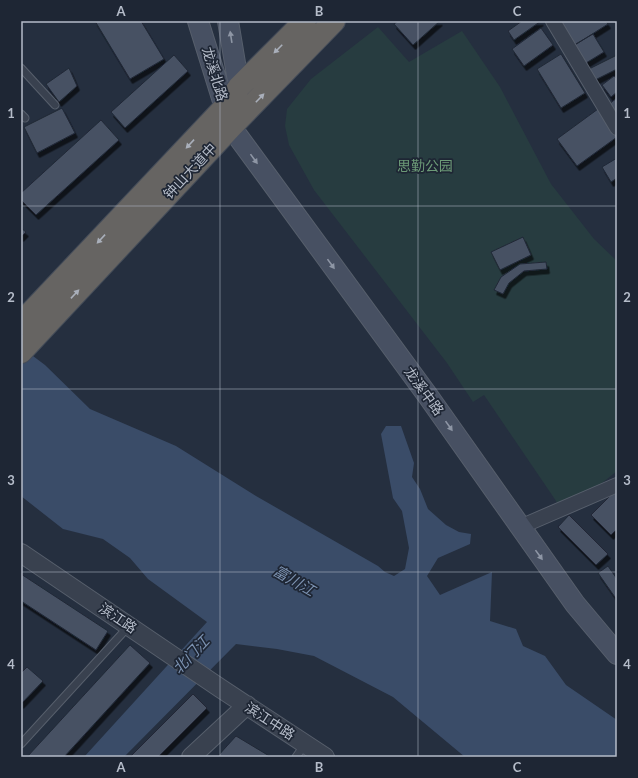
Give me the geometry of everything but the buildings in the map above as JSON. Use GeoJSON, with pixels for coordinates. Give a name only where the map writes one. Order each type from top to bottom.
{"type":"FeatureCollection","features":[{"type":"Feature","properties":{"kind":"highway","name":"钟山大道中"},"geometry":{"type":"LineString","coordinates":[[232,117],[239,88],[305,21]]}},
{"type":"Feature","properties":{"kind":"highway","name":"钟山大道中"},"geometry":{"type":"LineString","coordinates":[[21,352],[30,316],[232,117],[334,21]]}},
{"type":"Feature","properties":{"kind":"main road","name":"龙溪北路"},"geometry":{"type":"LineString","coordinates":[[198,21],[232,117]]}},
{"type":"Feature","properties":{"kind":"main road","name":"龙溪北路"},"geometry":{"type":"LineString","coordinates":[[228,21],[239,88]]}},
{"type":"Feature","properties":{"kind":"main road","name":"龙溪中路"},"geometry":{"type":"LineString","coordinates":[[232,117],[428,396],[526,525],[617,633]]}},
{"type":"Feature","properties":{"kind":"main road","name":"龙溪中路"},"geometry":{"type":"LineString","coordinates":[[526,525],[575,604],[617,654]]}},
{"type":"Feature","properties":{"kind":"street"},"geometry":{"type":"LineString","coordinates":[[553,21],[617,128]]}},
{"type":"Feature","properties":{"kind":"street"},"geometry":{"type":"LineString","coordinates":[[526,525],[617,485]]}},
{"type":"Feature","properties":{"kind":"street","name":"滨江路"},"geometry":{"type":"LineString","coordinates":[[21,553],[215,684]]}},
{"type":"Feature","properties":{"kind":"street","name":"滨江中路"},"geometry":{"type":"LineString","coordinates":[[215,684],[247,705],[301,750],[325,757]]}},
{"type":"Feature","properties":{"kind":"street"},"geometry":{"type":"LineString","coordinates":[[191,757],[247,705]]}},
{"type":"Feature","properties":{"kind":"lane"},"geometry":{"type":"LineString","coordinates":[[21,68],[55,105]]}},
{"type":"Feature","properties":{"kind":"lane"},"geometry":{"type":"LineString","coordinates":[[21,744],[130,626]]}},
{"type":"Feature","properties":{"kind":"green space","name":"思勤公园"},"geometry":{"type":"Polygon","coordinates":[[[378,27],[409,62],[462,31],[500,87],[551,184],[594,239],[617,261],[617,471],[562,515],[558,504],[484,395],[473,402],[447,363],[314,190],[289,145],[285,126],[287,109],[311,79],[378,27]]]}},
{"type":"Feature","properties":{"kind":"water"},"geometry":{"type":"Polygon","coordinates":[[[21,347],[45,365],[90,409],[176,446],[256,496],[394,576],[405,569],[409,548],[402,511],[393,498],[381,434],[386,426],[401,426],[414,463],[412,477],[420,489],[428,509],[446,525],[459,532],[471,534],[470,544],[438,558],[427,576],[440,595],[492,572],[490,621],[516,629],[523,646],[545,656],[566,685],[617,720],[617,757],[465,757],[393,697],[314,656],[277,649],[236,644],[124,757],[84,757],[207,622],[148,579],[130,558],[103,539],[63,529],[21,496],[21,347]]]}},
{"type":"Feature","properties":{"kind":"water label","name":"富川江"},"geometry":{"type":"Point","coordinates":[294,581]}},
{"type":"Feature","properties":{"kind":"water label","name":"北门江"},"geometry":{"type":"Point","coordinates":[191,655]}}]}
